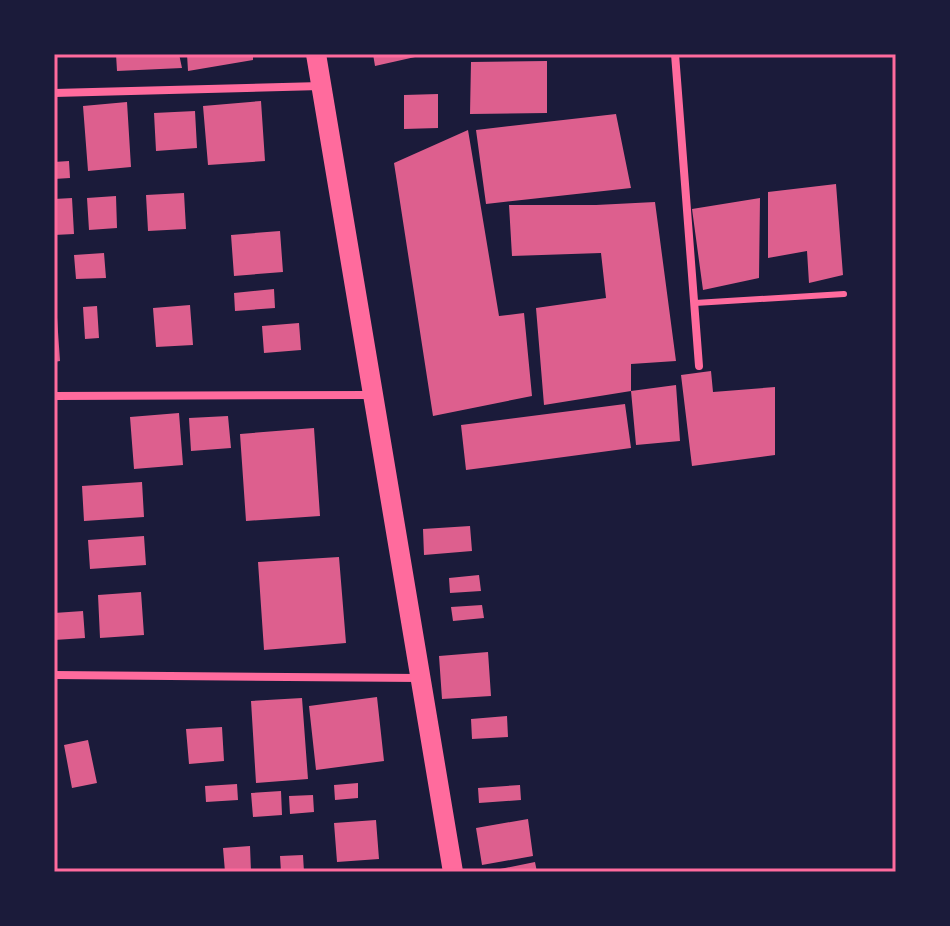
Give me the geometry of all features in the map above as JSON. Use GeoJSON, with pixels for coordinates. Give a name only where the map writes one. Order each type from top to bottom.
{"type":"FeatureCollection","features":[{"type":"Feature","properties":{"kind":"main road"},"geometry":{"type":"LineString","coordinates":[[316,54],[453,872]]}},
{"type":"Feature","properties":{"kind":"street"},"geometry":{"type":"LineString","coordinates":[[675,54],[699,366]]}},
{"type":"Feature","properties":{"kind":"street"},"geometry":{"type":"LineString","coordinates":[[54,93],[322,86]]}},
{"type":"Feature","properties":{"kind":"street"},"geometry":{"type":"LineString","coordinates":[[54,396],[373,395]]}},
{"type":"Feature","properties":{"kind":"street"},"geometry":{"type":"LineString","coordinates":[[54,675],[421,678]]}},
{"type":"Feature","properties":{"kind":"lane"},"geometry":{"type":"LineString","coordinates":[[695,303],[844,294]]}},
{"type":"Feature","properties":{"kind":"building"},"geometry":{"type":"Polygon","coordinates":[[[116,54],[179,54],[182,68],[117,71],[116,54]]]}},
{"type":"Feature","properties":{"kind":"building"},"geometry":{"type":"Polygon","coordinates":[[[187,54],[253,54],[253,60],[188,71],[187,54]]]}},
{"type":"Feature","properties":{"kind":"building"},"geometry":{"type":"Polygon","coordinates":[[[373,54],[424,54],[424,55],[375,66],[373,54]]]}},
{"type":"Feature","properties":{"kind":"building"},"geometry":{"type":"Polygon","coordinates":[[[547,61],[547,113],[470,114],[471,62],[547,61]]]}},
{"type":"Feature","properties":{"kind":"building"},"geometry":{"type":"Polygon","coordinates":[[[438,94],[438,128],[404,129],[404,95],[438,94]]]}},
{"type":"Feature","properties":{"kind":"building"},"geometry":{"type":"Polygon","coordinates":[[[261,101],[265,161],[208,165],[203,106],[261,101]]]}},
{"type":"Feature","properties":{"kind":"building"},"geometry":{"type":"Polygon","coordinates":[[[127,102],[131,167],[88,171],[83,106],[127,102]]]}},
{"type":"Feature","properties":{"kind":"building"},"geometry":{"type":"Polygon","coordinates":[[[195,111],[197,148],[156,151],[154,113],[195,111]]]}},
{"type":"Feature","properties":{"kind":"building"},"geometry":{"type":"Polygon","coordinates":[[[616,114],[631,188],[486,204],[476,130],[616,114]]]}},
{"type":"Feature","properties":{"kind":"building"},"geometry":{"type":"Polygon","coordinates":[[[468,130],[499,316],[524,313],[532,396],[433,416],[394,163],[468,130]]]}},
{"type":"Feature","properties":{"kind":"building"},"geometry":{"type":"Polygon","coordinates":[[[69,161],[70,178],[54,179],[54,162],[69,161]]]}},
{"type":"Feature","properties":{"kind":"building"},"geometry":{"type":"Polygon","coordinates":[[[836,184],[843,275],[809,283],[807,251],[768,258],[768,192],[836,184]]]}},
{"type":"Feature","properties":{"kind":"building"},"geometry":{"type":"Polygon","coordinates":[[[184,193],[186,229],[148,231],[146,195],[184,193]]]}},
{"type":"Feature","properties":{"kind":"building"},"geometry":{"type":"Polygon","coordinates":[[[116,196],[117,228],[89,230],[87,198],[116,196]]]}},
{"type":"Feature","properties":{"kind":"building"},"geometry":{"type":"Polygon","coordinates":[[[72,198],[74,234],[54,235],[54,199],[72,198]]]}},
{"type":"Feature","properties":{"kind":"building"},"geometry":{"type":"Polygon","coordinates":[[[760,198],[759,278],[703,290],[692,209],[760,198]]]}},
{"type":"Feature","properties":{"kind":"building"},"geometry":{"type":"Polygon","coordinates":[[[655,202],[676,361],[631,364],[631,391],[544,405],[536,308],[606,298],[601,253],[512,256],[509,205],[655,202]]]}},
{"type":"Feature","properties":{"kind":"building"},"geometry":{"type":"Polygon","coordinates":[[[280,231],[283,272],[234,276],[231,235],[280,231]]]}},
{"type":"Feature","properties":{"kind":"building"},"geometry":{"type":"Polygon","coordinates":[[[104,253],[106,278],[76,279],[74,255],[104,253]]]}},
{"type":"Feature","properties":{"kind":"building"},"geometry":{"type":"Polygon","coordinates":[[[274,289],[275,308],[235,311],[234,293],[274,289]]]}},
{"type":"Feature","properties":{"kind":"building"},"geometry":{"type":"Polygon","coordinates":[[[54,303],[60,361],[54,362],[54,303]]]}},
{"type":"Feature","properties":{"kind":"building"},"geometry":{"type":"Polygon","coordinates":[[[190,305],[193,345],[156,347],[153,308],[190,305]]]}},
{"type":"Feature","properties":{"kind":"building"},"geometry":{"type":"Polygon","coordinates":[[[97,306],[99,338],[85,339],[83,307],[97,306]]]}},
{"type":"Feature","properties":{"kind":"building"},"geometry":{"type":"Polygon","coordinates":[[[299,323],[301,350],[264,353],[262,326],[299,323]]]}},
{"type":"Feature","properties":{"kind":"building"},"geometry":{"type":"Polygon","coordinates":[[[711,371],[713,392],[775,387],[775,455],[692,466],[681,375],[711,371]]]}},
{"type":"Feature","properties":{"kind":"building"},"geometry":{"type":"Polygon","coordinates":[[[676,385],[680,441],[636,445],[631,391],[676,385]]]}},
{"type":"Feature","properties":{"kind":"building"},"geometry":{"type":"Polygon","coordinates":[[[625,404],[631,448],[466,470],[461,425],[625,404]]]}},
{"type":"Feature","properties":{"kind":"building"},"geometry":{"type":"Polygon","coordinates":[[[179,413],[183,465],[134,469],[130,417],[179,413]]]}},
{"type":"Feature","properties":{"kind":"building"},"geometry":{"type":"Polygon","coordinates":[[[228,416],[231,448],[191,451],[189,418],[228,416]]]}},
{"type":"Feature","properties":{"kind":"building"},"geometry":{"type":"Polygon","coordinates":[[[314,428],[320,516],[246,521],[240,434],[314,428]]]}},
{"type":"Feature","properties":{"kind":"building"},"geometry":{"type":"Polygon","coordinates":[[[142,482],[144,517],[84,521],[82,486],[142,482]]]}},
{"type":"Feature","properties":{"kind":"building"},"geometry":{"type":"Polygon","coordinates":[[[470,526],[472,551],[424,555],[423,529],[470,526]]]}},
{"type":"Feature","properties":{"kind":"building"},"geometry":{"type":"Polygon","coordinates":[[[144,536],[146,565],[90,569],[88,540],[144,536]]]}},
{"type":"Feature","properties":{"kind":"building"},"geometry":{"type":"Polygon","coordinates":[[[339,557],[346,643],[264,650],[258,562],[339,557]]]}},
{"type":"Feature","properties":{"kind":"building"},"geometry":{"type":"Polygon","coordinates":[[[479,575],[481,591],[450,593],[449,578],[479,575]]]}},
{"type":"Feature","properties":{"kind":"building"},"geometry":{"type":"Polygon","coordinates":[[[141,592],[144,635],[100,638],[98,595],[141,592]]]}},
{"type":"Feature","properties":{"kind":"building"},"geometry":{"type":"Polygon","coordinates":[[[482,605],[484,618],[453,621],[451,607],[482,605]]]}},
{"type":"Feature","properties":{"kind":"building"},"geometry":{"type":"Polygon","coordinates":[[[83,611],[85,638],[54,640],[54,613],[83,611]]]}},
{"type":"Feature","properties":{"kind":"building"},"geometry":{"type":"Polygon","coordinates":[[[488,652],[491,696],[442,699],[439,656],[488,652]]]}},
{"type":"Feature","properties":{"kind":"building"},"geometry":{"type":"Polygon","coordinates":[[[377,697],[384,761],[316,770],[309,706],[377,697]]]}},
{"type":"Feature","properties":{"kind":"building"},"geometry":{"type":"Polygon","coordinates":[[[302,698],[308,779],[256,783],[251,701],[302,698]]]}},
{"type":"Feature","properties":{"kind":"building"},"geometry":{"type":"Polygon","coordinates":[[[507,716],[508,737],[472,739],[471,719],[507,716]]]}},
{"type":"Feature","properties":{"kind":"building"},"geometry":{"type":"Polygon","coordinates":[[[222,727],[224,761],[189,764],[186,729],[222,727]]]}},
{"type":"Feature","properties":{"kind":"building"},"geometry":{"type":"Polygon","coordinates":[[[88,740],[97,783],[72,788],[64,745],[88,740]]]}},
{"type":"Feature","properties":{"kind":"building"},"geometry":{"type":"Polygon","coordinates":[[[358,783],[358,798],[335,800],[334,785],[358,783]]]}},
{"type":"Feature","properties":{"kind":"building"},"geometry":{"type":"Polygon","coordinates":[[[237,784],[238,800],[206,802],[205,786],[237,784]]]}},
{"type":"Feature","properties":{"kind":"building"},"geometry":{"type":"Polygon","coordinates":[[[520,785],[521,800],[479,803],[478,788],[520,785]]]}},
{"type":"Feature","properties":{"kind":"building"},"geometry":{"type":"Polygon","coordinates":[[[281,791],[282,815],[253,817],[251,793],[281,791]]]}},
{"type":"Feature","properties":{"kind":"building"},"geometry":{"type":"Polygon","coordinates":[[[313,795],[314,812],[290,814],[289,796],[313,795]]]}},
{"type":"Feature","properties":{"kind":"building"},"geometry":{"type":"Polygon","coordinates":[[[528,819],[533,856],[482,865],[476,828],[528,819]]]}},
{"type":"Feature","properties":{"kind":"building"},"geometry":{"type":"Polygon","coordinates":[[[376,820],[379,859],[337,862],[334,823],[376,820]]]}},
{"type":"Feature","properties":{"kind":"building"},"geometry":{"type":"Polygon","coordinates":[[[250,846],[251,872],[225,872],[223,848],[250,846]]]}},
{"type":"Feature","properties":{"kind":"building"},"geometry":{"type":"Polygon","coordinates":[[[303,855],[304,872],[281,872],[280,856],[303,855]]]}},
{"type":"Feature","properties":{"kind":"building"},"geometry":{"type":"Polygon","coordinates":[[[535,862],[537,872],[490,872],[490,871],[535,862]]]}}]}
